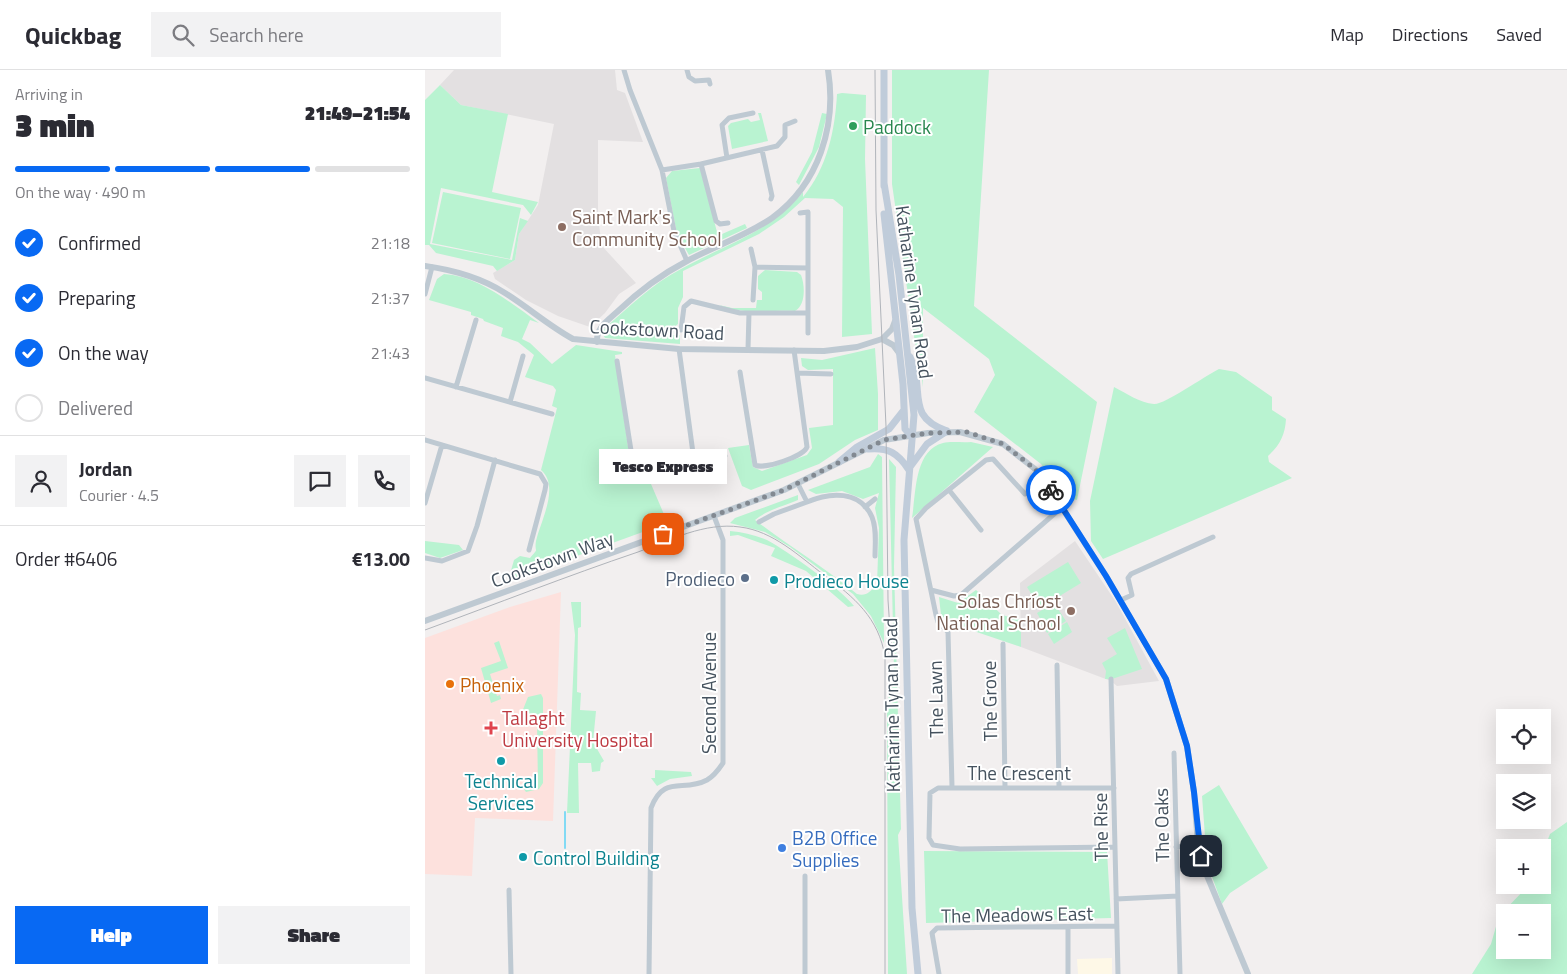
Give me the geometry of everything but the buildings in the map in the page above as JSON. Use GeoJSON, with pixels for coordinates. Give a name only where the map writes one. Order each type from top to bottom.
{"type":"FeatureCollection","features":[{"type":"Feature","properties":{"kind":"main road","name":"Katharine Tynan Road"},"geometry":{"type":"LineString","coordinates":[[884,70],[884,182],[887,247],[905,408],[905,429],[911,436]]}},
{"type":"Feature","properties":{"kind":"main road","name":"Katharine Tynan Road"},"geometry":{"type":"LineString","coordinates":[[884,182],[899,275],[914,415],[904,534],[904,579],[912,908],[918,974]]}},
{"type":"Feature","properties":{"kind":"main road"},"geometry":{"type":"LineString","coordinates":[[908,352],[915,368],[921,414],[927,422],[947,432]]}},
{"type":"Feature","properties":{"kind":"main road"},"geometry":{"type":"LineString","coordinates":[[839,462],[857,446],[889,429],[901,417],[905,408]]}},
{"type":"Feature","properties":{"kind":"main road"},"geometry":{"type":"LineString","coordinates":[[868,449],[884,449],[893,452],[909,470],[925,446],[939,435],[947,432]]}},
{"type":"Feature","properties":{"kind":"street"},"geometry":{"type":"LineString","coordinates":[[624,70],[630,90],[663,170],[674,231],[687,261]]}},
{"type":"Feature","properties":{"kind":"street"},"geometry":{"type":"LineString","coordinates":[[687,70],[689,76],[695,81],[709,80],[710,84]]}},
{"type":"Feature","properties":{"kind":"street"},"geometry":{"type":"LineString","coordinates":[[597,342],[600,328],[631,300],[687,261],[772,218],[802,188],[817,162],[827,131],[831,94],[828,70]]}},
{"type":"Feature","properties":{"kind":"street"},"geometry":{"type":"LineString","coordinates":[[727,158],[721,125],[729,118],[753,113]]}},
{"type":"Feature","properties":{"kind":"street"},"geometry":{"type":"LineString","coordinates":[[663,170],[701,164],[761,150],[781,143],[785,134],[785,125],[795,121]]}},
{"type":"Feature","properties":{"kind":"street"},"geometry":{"type":"LineString","coordinates":[[761,150],[772,196],[771,199]]}},
{"type":"Feature","properties":{"kind":"street"},"geometry":{"type":"LineString","coordinates":[[701,164],[716,221],[720,224],[728,223]]}},
{"type":"Feature","properties":{"kind":"street"},"geometry":{"type":"LineString","coordinates":[[799,213],[808,212],[807,333]]}},
{"type":"Feature","properties":{"kind":"street"},"geometry":{"type":"LineString","coordinates":[[751,249],[755,267],[753,300]]}},
{"type":"Feature","properties":{"kind":"street"},"geometry":{"type":"LineString","coordinates":[[425,294],[429,267]]}},
{"type":"Feature","properties":{"kind":"street","name":"Cookstown Road"},"geometry":{"type":"LineString","coordinates":[[429,267],[456,271],[487,283],[506,293],[558,331],[573,339],[679,349],[749,348],[824,352],[857,347],[882,339]]}},
{"type":"Feature","properties":{"kind":"street"},"geometry":{"type":"LineString","coordinates":[[755,267],[808,268]]}},
{"type":"Feature","properties":{"kind":"street"},"geometry":{"type":"LineString","coordinates":[[681,330],[684,307],[691,301],[749,313],[807,313]]}},
{"type":"Feature","properties":{"kind":"street"},"geometry":{"type":"LineString","coordinates":[[749,313],[749,348]]}},
{"type":"Feature","properties":{"kind":"street"},"geometry":{"type":"LineString","coordinates":[[456,387],[476,320]]}},
{"type":"Feature","properties":{"kind":"street","name":"Katharine Tynan Road"},"geometry":{"type":"LineString","coordinates":[[882,339],[892,329],[895,321]]}},
{"type":"Feature","properties":{"kind":"street"},"geometry":{"type":"LineString","coordinates":[[882,339],[893,345],[899,353]]}},
{"type":"Feature","properties":{"kind":"street"},"geometry":{"type":"LineString","coordinates":[[679,349],[693,452]]}},
{"type":"Feature","properties":{"kind":"street"},"geometry":{"type":"LineString","coordinates":[[740,372],[755,465],[764,467],[803,454],[807,450],[794,350]]}},
{"type":"Feature","properties":{"kind":"street"},"geometry":{"type":"LineString","coordinates":[[510,402],[523,356]]}},
{"type":"Feature","properties":{"kind":"street"},"geometry":{"type":"LineString","coordinates":[[617,361],[635,463],[642,470],[651,473],[693,452],[725,456]]}},
{"type":"Feature","properties":{"kind":"street"},"geometry":{"type":"LineString","coordinates":[[797,373],[831,374]]}},
{"type":"Feature","properties":{"kind":"street"},"geometry":{"type":"LineString","coordinates":[[425,378],[552,414]]}},
{"type":"Feature","properties":{"kind":"street"},"geometry":{"type":"LineString","coordinates":[[911,436],[967,432],[985,437],[1014,451],[1035,469],[1121,600],[1166,679],[1183,731],[1194,792],[1198,845],[1210,887],[1248,974]]}},
{"type":"Feature","properties":{"kind":"street","name":"Cookstown Way"},"geometry":{"type":"LineString","coordinates":[[425,620],[798,484],[884,440],[911,436]]}},
{"type":"Feature","properties":{"kind":"street"},"geometry":{"type":"LineString","coordinates":[[425,440],[540,474],[546,484],[529,550]]}},
{"type":"Feature","properties":{"kind":"street"},"geometry":{"type":"LineString","coordinates":[[425,503],[442,445]]}},
{"type":"Feature","properties":{"kind":"street"},"geometry":{"type":"LineString","coordinates":[[981,530],[949,490],[986,460],[993,459],[1025,494],[1031,490]]}},
{"type":"Feature","properties":{"kind":"street"},"geometry":{"type":"LineString","coordinates":[[425,558],[442,561],[468,551],[477,526],[495,460]]}},
{"type":"Feature","properties":{"kind":"street"},"geometry":{"type":"LineString","coordinates":[[798,484],[807,502]]}},
{"type":"Feature","properties":{"kind":"street","name":"The Lawn"},"geometry":{"type":"LineString","coordinates":[[949,490],[926,508],[916,519],[936,614],[939,622],[948,632],[952,787]]}},
{"type":"Feature","properties":{"kind":"street"},"geometry":{"type":"LineString","coordinates":[[759,522],[774,514],[836,494],[859,501],[865,507],[873,524],[875,556]]}},
{"type":"Feature","properties":{"kind":"street"},"geometry":{"type":"LineString","coordinates":[[865,507],[875,499]]}},
{"type":"Feature","properties":{"kind":"street"},"geometry":{"type":"LineString","coordinates":[[931,590],[954,596],[961,594],[1061,508]]}},
{"type":"Feature","properties":{"kind":"street","name":"Second Avenue"},"geometry":{"type":"LineString","coordinates":[[649,974],[651,808],[659,793],[667,787],[706,780],[723,763],[723,540],[714,516]]}},
{"type":"Feature","properties":{"kind":"street"},"geometry":{"type":"LineString","coordinates":[[1121,600],[1132,595],[1128,578],[1131,574],[1213,537]]}},
{"type":"Feature","properties":{"kind":"street","name":"The Grove"},"geometry":{"type":"LineString","coordinates":[[1003,644],[1005,787]]}},
{"type":"Feature","properties":{"kind":"street"},"geometry":{"type":"LineString","coordinates":[[1057,665],[1059,787]]}},
{"type":"Feature","properties":{"kind":"street","name":"The Rise"},"geometry":{"type":"LineString","coordinates":[[1111,679],[1118,974]]}},
{"type":"Feature","properties":{"kind":"street","name":"The Oaks"},"geometry":{"type":"LineString","coordinates":[[1174,753],[1180,974]]}},
{"type":"Feature","properties":{"kind":"street","name":"The Crescent"},"geometry":{"type":"LineString","coordinates":[[1114,788],[952,787],[934,790],[929,796],[930,842],[936,847],[960,849],[1115,847]]}},
{"type":"Feature","properties":{"kind":"street"},"geometry":{"type":"LineString","coordinates":[[1176,847],[1198,845]]}},
{"type":"Feature","properties":{"kind":"street"},"geometry":{"type":"LineString","coordinates":[[805,876],[805,974]]}},
{"type":"Feature","properties":{"kind":"street"},"geometry":{"type":"LineString","coordinates":[[509,890],[511,974]]}},
{"type":"Feature","properties":{"kind":"street"},"geometry":{"type":"LineString","coordinates":[[1116,899],[1178,896]]}},
{"type":"Feature","properties":{"kind":"street","name":"The Meadows East"},"geometry":{"type":"LineString","coordinates":[[939,974],[932,933],[934,929],[1117,926]]}},
{"type":"Feature","properties":{"kind":"street"},"geometry":{"type":"LineString","coordinates":[[1068,928],[1068,974]]}},
{"type":"Feature","properties":{"kind":"shaded area","name":"Saint Mark's Community School"},"geometry":{"type":"Polygon","coordinates":[[[454,70],[615,70],[617,90],[625,93],[643,142],[598,140],[598,218],[602,246],[636,283],[619,294],[605,313],[590,327],[558,316],[526,300],[495,279],[493,273],[515,260],[519,234],[538,205],[554,124],[461,105],[440,85],[454,70]]]}},
{"type":"Feature","properties":{"kind":"shaded area","name":"Solas Chríost National School"},"geometry":{"type":"Polygon","coordinates":[[[1075,541],[1116,602],[1159,681],[1117,686],[1111,681],[1021,647],[1020,583],[1075,541]]]}},
{"type":"Feature","properties":{"kind":"shaded area","name":"Tallaght University Hospital"},"geometry":{"type":"Polygon","coordinates":[[[561,592],[553,821],[475,818],[472,876],[425,874],[425,638],[510,607],[561,592]]]}},
{"type":"Feature","properties":{"kind":"shaded area"},"geometry":{"type":"Polygon","coordinates":[[[1112,958],[1112,974],[1078,974],[1077,959],[1112,958]]]}},
{"type":"Feature","properties":{"kind":"green space"},"geometry":{"type":"Polygon","coordinates":[[[892,70],[989,70],[974,306],[1097,402],[1077,500],[1068,498],[1041,464],[974,412],[995,375],[989,359],[923,308],[923,387],[892,184],[892,70]]]}},
{"type":"Feature","properties":{"kind":"green space"},"geometry":{"type":"Polygon","coordinates":[[[440,85],[461,105],[508,114],[492,192],[538,202],[531,215],[523,205],[441,188],[430,244],[512,260],[520,218],[528,221],[519,234],[515,260],[497,271],[493,266],[436,253],[429,245],[425,245],[425,100],[440,85]]]}},
{"type":"Feature","properties":{"kind":"green space"},"geometry":{"type":"Polygon","coordinates":[[[837,94],[866,95],[865,159],[872,334],[842,337],[843,207],[833,199],[805,198],[784,217],[759,234],[683,271],[683,297],[678,308],[678,324],[674,327],[673,335],[680,335],[680,344],[605,338],[602,333],[605,328],[660,282],[681,269],[761,228],[790,206],[803,192],[803,197],[824,161],[832,135],[837,94]]]}},
{"type":"Feature","properties":{"kind":"green space"},"geometry":{"type":"Polygon","coordinates":[[[758,113],[761,113],[768,141],[732,149],[728,126],[731,123],[748,119],[751,122],[760,120],[758,113]]]}},
{"type":"Feature","properties":{"kind":"green space"},"geometry":{"type":"Polygon","coordinates":[[[822,113],[827,114],[819,147],[799,185],[796,182],[812,152],[822,113]]]}},
{"type":"Feature","properties":{"kind":"green space"},"geometry":{"type":"Polygon","coordinates":[[[700,168],[717,232],[722,234],[745,224],[747,228],[689,255],[677,234],[666,178],[672,171],[700,168]]]}},
{"type":"Feature","properties":{"kind":"green space"},"geometry":{"type":"Polygon","coordinates":[[[443,192],[521,208],[510,259],[432,243],[443,192]]]}},
{"type":"Feature","properties":{"kind":"green space"},"geometry":{"type":"Polygon","coordinates":[[[765,270],[797,272],[801,275],[804,294],[799,308],[795,311],[746,311],[727,308],[719,305],[732,308],[756,308],[757,300],[762,300],[762,292],[758,289],[758,276],[765,270]]]}},
{"type":"Feature","properties":{"kind":"green space"},"geometry":{"type":"Polygon","coordinates":[[[444,274],[457,276],[482,285],[539,323],[530,320],[522,339],[530,343],[552,364],[576,345],[622,352],[622,354],[615,355],[630,461],[635,468],[648,477],[666,519],[662,525],[508,581],[514,560],[520,556],[530,558],[536,550],[536,541],[549,494],[549,485],[541,470],[557,408],[552,406],[556,390],[553,386],[525,377],[534,355],[518,342],[501,336],[503,328],[471,315],[471,312],[429,300],[437,279],[444,274]]]}},
{"type":"Feature","properties":{"kind":"green space"},"geometry":{"type":"Polygon","coordinates":[[[875,348],[878,430],[855,440],[819,464],[751,490],[742,486],[728,448],[749,445],[753,467],[762,471],[807,455],[812,448],[809,428],[833,425],[833,369],[808,370],[802,366],[801,358],[822,360],[875,348]]]}},
{"type":"Feature","properties":{"kind":"green space"},"geometry":{"type":"Polygon","coordinates":[[[1219,369],[1236,372],[1272,397],[1272,410],[1286,419],[1281,439],[1268,456],[1269,462],[1292,478],[1103,559],[1091,541],[1090,501],[1114,387],[1138,400],[1154,404],[1166,400],[1219,369]]]}},
{"type":"Feature","properties":{"kind":"green space"},"geometry":{"type":"Polygon","coordinates":[[[971,442],[993,447],[912,518],[918,474],[926,454],[934,447],[943,443],[971,442]]]}},
{"type":"Feature","properties":{"kind":"green space"},"geometry":{"type":"Polygon","coordinates":[[[878,454],[882,457],[884,643],[871,616],[853,594],[790,547],[765,532],[730,523],[735,518],[798,495],[798,500],[770,511],[755,520],[857,594],[866,594],[877,584],[879,528],[875,508],[879,493],[863,499],[842,491],[816,494],[808,490],[870,467],[878,454]]]}},
{"type":"Feature","properties":{"kind":"green space"},"geometry":{"type":"Polygon","coordinates":[[[889,459],[896,467],[894,567],[901,829],[898,835],[907,974],[888,974],[887,706],[894,670],[889,459]]]}},
{"type":"Feature","properties":{"kind":"green space"},"geometry":{"type":"Polygon","coordinates":[[[730,531],[753,535],[776,545],[826,581],[854,606],[848,607],[806,571],[771,556],[775,548],[738,535],[730,536],[730,531]]]}},
{"type":"Feature","properties":{"kind":"green space"},"geometry":{"type":"Polygon","coordinates":[[[425,541],[459,545],[463,550],[440,558],[425,553],[425,541]]]}},
{"type":"Feature","properties":{"kind":"green space"},"geometry":{"type":"Polygon","coordinates":[[[1068,562],[1081,583],[1040,608],[1027,587],[1068,562]]]}},
{"type":"Feature","properties":{"kind":"green space"},"geometry":{"type":"Polygon","coordinates":[[[976,590],[1002,615],[1021,620],[1021,647],[950,623],[941,615],[939,597],[958,603],[976,590]]]}},
{"type":"Feature","properties":{"kind":"green space"},"geometry":{"type":"Polygon","coordinates":[[[571,602],[581,602],[581,627],[578,628],[577,692],[581,693],[580,710],[596,711],[593,742],[604,761],[601,763],[600,771],[592,772],[591,763],[578,763],[579,813],[567,813],[575,635],[571,602]]]}},
{"type":"Feature","properties":{"kind":"green space"},"geometry":{"type":"Polygon","coordinates":[[[1054,603],[1066,621],[1047,633],[1041,623],[1046,620],[1042,622],[1037,613],[1054,603]]]}},
{"type":"Feature","properties":{"kind":"green space"},"geometry":{"type":"Polygon","coordinates":[[[1067,622],[1072,632],[1054,644],[1048,634],[1067,622]]]}},
{"type":"Feature","properties":{"kind":"green space"},"geometry":{"type":"Polygon","coordinates":[[[1125,628],[1142,669],[1112,679],[1105,679],[1106,671],[1102,663],[1117,654],[1107,638],[1125,628]]]}},
{"type":"Feature","properties":{"kind":"green space"},"geometry":{"type":"Polygon","coordinates":[[[499,641],[508,668],[490,674],[497,696],[500,695],[501,699],[491,703],[481,668],[501,661],[494,643],[499,641]]]}},
{"type":"Feature","properties":{"kind":"green space"},"geometry":{"type":"Polygon","coordinates":[[[541,694],[543,698],[543,783],[539,789],[526,792],[523,788],[533,789],[533,786],[538,785],[537,724],[533,724],[531,719],[509,726],[507,720],[510,717],[520,717],[528,697],[541,694]]]}},
{"type":"Feature","properties":{"kind":"green space"},"geometry":{"type":"Polygon","coordinates":[[[655,770],[691,772],[692,776],[670,779],[657,786],[651,778],[655,778],[655,770]]]}},
{"type":"Feature","properties":{"kind":"green space"},"geometry":{"type":"Polygon","coordinates":[[[1219,785],[1268,868],[1230,893],[1222,904],[1207,863],[1202,796],[1219,785]]]}},
{"type":"Feature","properties":{"kind":"green space"},"geometry":{"type":"Polygon","coordinates":[[[1567,822],[1567,974],[1472,974],[1491,944],[1496,926],[1496,959],[1551,959],[1551,904],[1511,904],[1520,894],[1551,894],[1551,839],[1548,839],[1550,834],[1567,822]]]}},
{"type":"Feature","properties":{"kind":"green space"},"geometry":{"type":"Polygon","coordinates":[[[924,851],[1107,852],[1111,918],[926,923],[924,851]]]}},
{"type":"Feature","properties":{"kind":"waterway"},"geometry":{"type":"LineString","coordinates":[[565,812],[565,848]]}},
{"type":"Feature","properties":{"kind":"tram line"},"geometry":{"type":"LineString","coordinates":[[875,70],[876,210],[886,426],[888,600],[892,659]]}},
{"type":"Feature","properties":{"kind":"tram line"},"geometry":{"type":"LineString","coordinates":[[425,630],[688,533],[714,527],[740,527],[752,529],[785,545],[855,600],[871,620],[882,643],[885,657],[885,974]]}},
{"type":"Feature","properties":{"kind":"way so far"},"geometry":{"type":"LineString","coordinates":[[663,534],[784,490],[884,440],[928,433],[967,432],[1003,444],[1035,469],[1051,490]]}},
{"type":"Feature","properties":{"kind":"place","name":"Paddock"},"geometry":{"type":"Point","coordinates":[853,126]}},
{"type":"Feature","properties":{"kind":"place","name":"Saint Mark's Community School"},"geometry":{"type":"Point","coordinates":[562,227]}},
{"type":"Feature","properties":{"kind":"place","name":"Tesco Express"},"geometry":{"type":"Point","coordinates":[663,534]}},
{"type":"Feature","properties":{"kind":"place","name":"Prodieco"},"geometry":{"type":"Point","coordinates":[745,578]}},
{"type":"Feature","properties":{"kind":"place","name":"Prodieco House"},"geometry":{"type":"Point","coordinates":[774,580]}},
{"type":"Feature","properties":{"kind":"place","name":"Solas Chríost National School"},"geometry":{"type":"Point","coordinates":[1071,611]}},
{"type":"Feature","properties":{"kind":"place","name":"Phoenix"},"geometry":{"type":"Point","coordinates":[450,684]}},
{"type":"Feature","properties":{"kind":"place","name":"Tallaght University Hospital"},"geometry":{"type":"Point","coordinates":[491,728]}},
{"type":"Feature","properties":{"kind":"place","name":"Technical Services"},"geometry":{"type":"Point","coordinates":[501,761]}},
{"type":"Feature","properties":{"kind":"place","name":"B2B Office Supplies"},"geometry":{"type":"Point","coordinates":[782,848]}},
{"type":"Feature","properties":{"kind":"place","name":"Control Building"},"geometry":{"type":"Point","coordinates":[523,857]}},
{"type":"Feature","properties":{"kind":"route"},"geometry":{"type":"LineString","coordinates":[[1051,490],[1121,600],[1166,679],[1187,746],[1194,792],[1198,845],[1201,856]]}}]}
